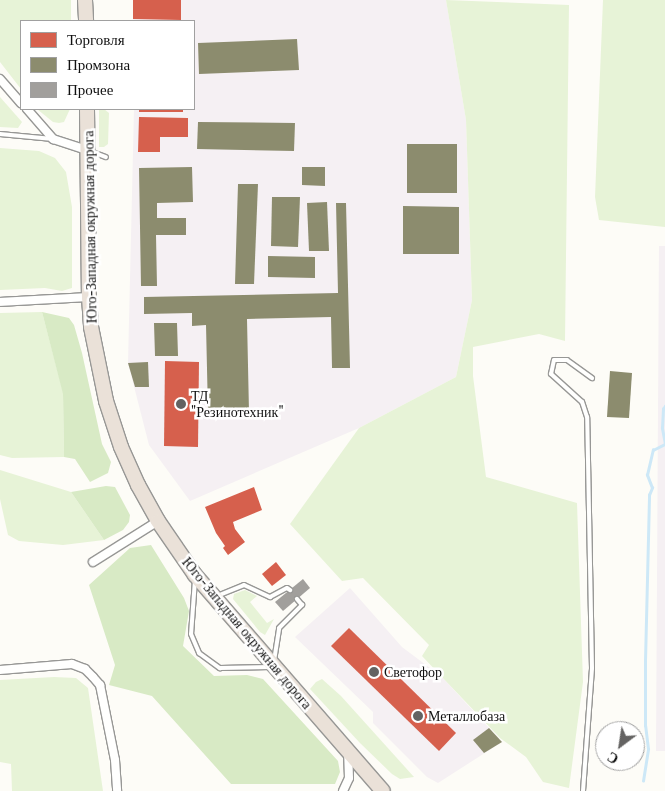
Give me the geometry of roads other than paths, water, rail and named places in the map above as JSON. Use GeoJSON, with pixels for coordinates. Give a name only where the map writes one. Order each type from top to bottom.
{"type":"FeatureCollection","features":[{"type":"Feature","properties":{"kind":"highway"},"geometry":{"type":"LineString","coordinates":[[86,0],[86,20]]}},
{"type":"Feature","properties":{"kind":"highway","name":"Юго-Западная окружная дорога"},"geometry":{"type":"LineString","coordinates":[[87,110],[89,297],[94,340],[110,415],[138,485],[158,521],[213,598],[383,791]]}},
{"type":"Feature","properties":{"kind":"street"},"geometry":{"type":"LineString","coordinates":[[0,79],[20,102]]}},
{"type":"Feature","properties":{"kind":"street"},"geometry":{"type":"LineString","coordinates":[[27,110],[53,139],[88,150]]}},
{"type":"Feature","properties":{"kind":"street"},"geometry":{"type":"LineString","coordinates":[[0,302],[89,297]]}},
{"type":"Feature","properties":{"kind":"street"},"geometry":{"type":"LineString","coordinates":[[93,562],[158,521]]}},
{"type":"Feature","properties":{"kind":"street"},"geometry":{"type":"LineString","coordinates":[[0,670],[72,664],[86,670],[100,685],[115,760],[117,791]]}},
{"type":"Feature","properties":{"kind":"street"},"geometry":{"type":"LineString","coordinates":[[343,791],[349,778],[350,765],[347,749]]}},
{"type":"Feature","properties":{"kind":"lane"},"geometry":{"type":"LineString","coordinates":[[0,134],[53,139]]}},
{"type":"Feature","properties":{"kind":"lane"},"geometry":{"type":"LineString","coordinates":[[88,150],[106,157]]}},
{"type":"Feature","properties":{"kind":"lane"},"geometry":{"type":"LineString","coordinates":[[583,791],[592,668],[587,417],[582,402],[550,374],[554,360],[567,360],[592,378]]}},
{"type":"Feature","properties":{"kind":"lane"},"geometry":{"type":"LineString","coordinates":[[195,575],[191,634],[199,653],[220,668],[273,667],[279,628],[302,605],[297,599]]}},
{"type":"Feature","properties":{"kind":"lane"},"geometry":{"type":"LineString","coordinates":[[213,598],[244,585],[270,597],[287,588],[290,590]]}},
{"type":"Feature","properties":{"kind":"waterway"},"geometry":{"type":"LineString","coordinates":[[643,781],[648,749],[645,726],[645,661],[649,495],[652,488],[647,475],[653,450],[665,444],[662,428],[663,409],[665,406]]}},
{"type":"Feature","properties":{"kind":"place","name":"ТД \"Резинотехник\""},"geometry":{"type":"Point","coordinates":[181,404]}},
{"type":"Feature","properties":{"kind":"place","name":"Светофор"},"geometry":{"type":"Point","coordinates":[374,672]}},
{"type":"Feature","properties":{"kind":"place","name":"Металлобаза"},"geometry":{"type":"Point","coordinates":[418,716]}}]}
